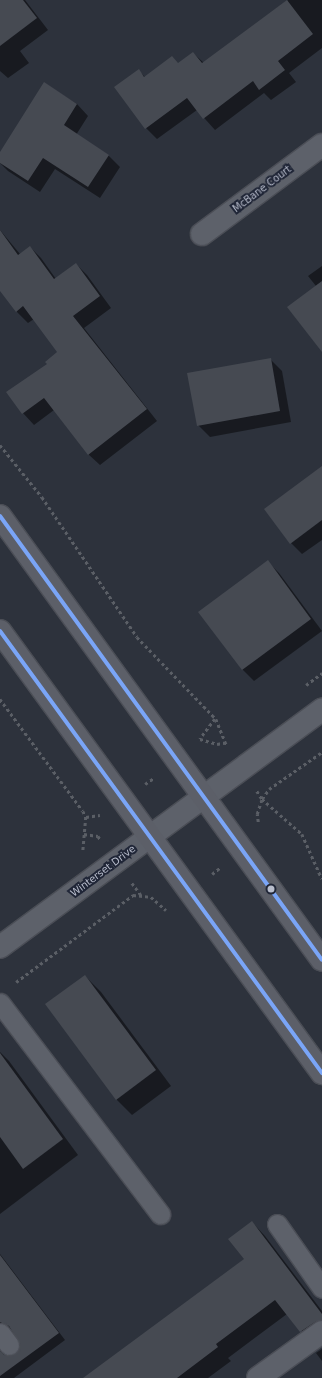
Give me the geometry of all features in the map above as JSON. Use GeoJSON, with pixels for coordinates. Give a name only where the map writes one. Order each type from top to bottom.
{"type":"FeatureCollection","features":[{"type":"Feature","properties":{"kind":"main road"},"geometry":{"type":"LineString","coordinates":[[0,516],[322,960]]}},
{"type":"Feature","properties":{"kind":"main road"},"geometry":{"type":"LineString","coordinates":[[0,630],[322,1073]]}},
{"type":"Feature","properties":{"kind":"street","name":"McBane Court"},"geometry":{"type":"LineString","coordinates":[[202,234],[322,145]]}},
{"type":"Feature","properties":{"kind":"street","name":"Winterset Drive"},"geometry":{"type":"LineString","coordinates":[[0,947],[203,796],[322,710]]}},
{"type":"Feature","properties":{"kind":"street"},"geometry":{"type":"LineString","coordinates":[[258,1378],[322,1332]]}},
{"type":"Feature","properties":{"kind":"lane"},"geometry":{"type":"LineString","coordinates":[[0,1003],[160,1214]]}},
{"type":"Feature","properties":{"kind":"lane"},"geometry":{"type":"LineString","coordinates":[[277,1224],[322,1288]]}},
{"type":"Feature","properties":{"kind":"path"},"geometry":{"type":"LineString","coordinates":[[0,446],[42,497],[137,637],[216,719],[227,742],[228,750],[262,799],[302,834],[322,879]]}},
{"type":"Feature","properties":{"kind":"path"},"geometry":{"type":"LineString","coordinates":[[303,688],[322,673]]}},
{"type":"Feature","properties":{"kind":"path"},"geometry":{"type":"LineString","coordinates":[[0,699],[86,817],[83,849],[77,854]]}},
{"type":"Feature","properties":{"kind":"path"},"geometry":{"type":"LineString","coordinates":[[216,719],[200,739],[217,744],[227,742],[233,738]]}},
{"type":"Feature","properties":{"kind":"path"},"geometry":{"type":"LineString","coordinates":[[165,909],[264,835],[259,828],[257,814],[262,799],[269,789],[322,752]]}},
{"type":"Feature","properties":{"kind":"path"},"geometry":{"type":"LineString","coordinates":[[12,985],[133,895],[151,897],[169,913]]}},
{"type":"Feature","properties":{"kind":"building"},"geometry":{"type":"Polygon","coordinates":[[[0,0],[23,0],[37,18],[0,46],[0,0]]]}},
{"type":"Feature","properties":{"kind":"building"},"geometry":{"type":"Polygon","coordinates":[[[287,0],[313,34],[278,61],[285,70],[259,90],[253,81],[203,119],[187,98],[145,129],[114,87],[139,69],[144,77],[172,56],[178,63],[193,52],[202,63],[287,0]]]}},
{"type":"Feature","properties":{"kind":"building"},"geometry":{"type":"Polygon","coordinates":[[[44,82],[77,104],[64,125],[109,155],[88,187],[43,158],[28,181],[0,163],[0,152],[44,82]]]}},
{"type":"Feature","properties":{"kind":"building"},"geometry":{"type":"Polygon","coordinates":[[[0,230],[18,255],[30,246],[54,279],[76,263],[100,296],[73,316],[147,409],[88,455],[44,398],[22,414],[6,392],[47,364],[45,362],[57,352],[23,306],[16,312],[0,291],[0,230]]]}},
{"type":"Feature","properties":{"kind":"building"},"geometry":{"type":"Polygon","coordinates":[[[322,281],[322,352],[287,307],[322,281]]]}},
{"type":"Feature","properties":{"kind":"building"},"geometry":{"type":"Polygon","coordinates":[[[271,358],[280,411],[197,426],[187,373],[271,358]]]}},
{"type":"Feature","properties":{"kind":"building"},"geometry":{"type":"Polygon","coordinates":[[[322,466],[322,520],[290,544],[264,509],[322,466]]]}},
{"type":"Feature","properties":{"kind":"building"},"geometry":{"type":"Polygon","coordinates":[[[268,560],[311,619],[242,670],[198,612],[268,560]]]}},
{"type":"Feature","properties":{"kind":"building"},"geometry":{"type":"Polygon","coordinates":[[[85,975],[156,1070],[116,1100],[45,1004],[85,975]]]}},
{"type":"Feature","properties":{"kind":"building"},"geometry":{"type":"Polygon","coordinates":[[[0,1053],[63,1139],[23,1169],[0,1137],[0,1053]]]}},
{"type":"Feature","properties":{"kind":"building"},"geometry":{"type":"Polygon","coordinates":[[[252,1221],[322,1314],[322,1320],[315,1322],[300,1332],[275,1300],[216,1344],[218,1347],[177,1378],[83,1378],[244,1259],[228,1239],[252,1221]]]}},
{"type":"Feature","properties":{"kind":"building"},"geometry":{"type":"Polygon","coordinates":[[[0,1255],[59,1333],[0,1376],[0,1351],[4,1355],[11,1356],[19,1350],[20,1344],[9,1326],[0,1322],[0,1255]]]}},
{"type":"Feature","properties":{"kind":"transit line"},"geometry":{"type":"LineString","coordinates":[[0,516],[322,960]]}},
{"type":"Feature","properties":{"kind":"transit line"},"geometry":{"type":"LineString","coordinates":[[0,631],[322,1073]]}}]}
